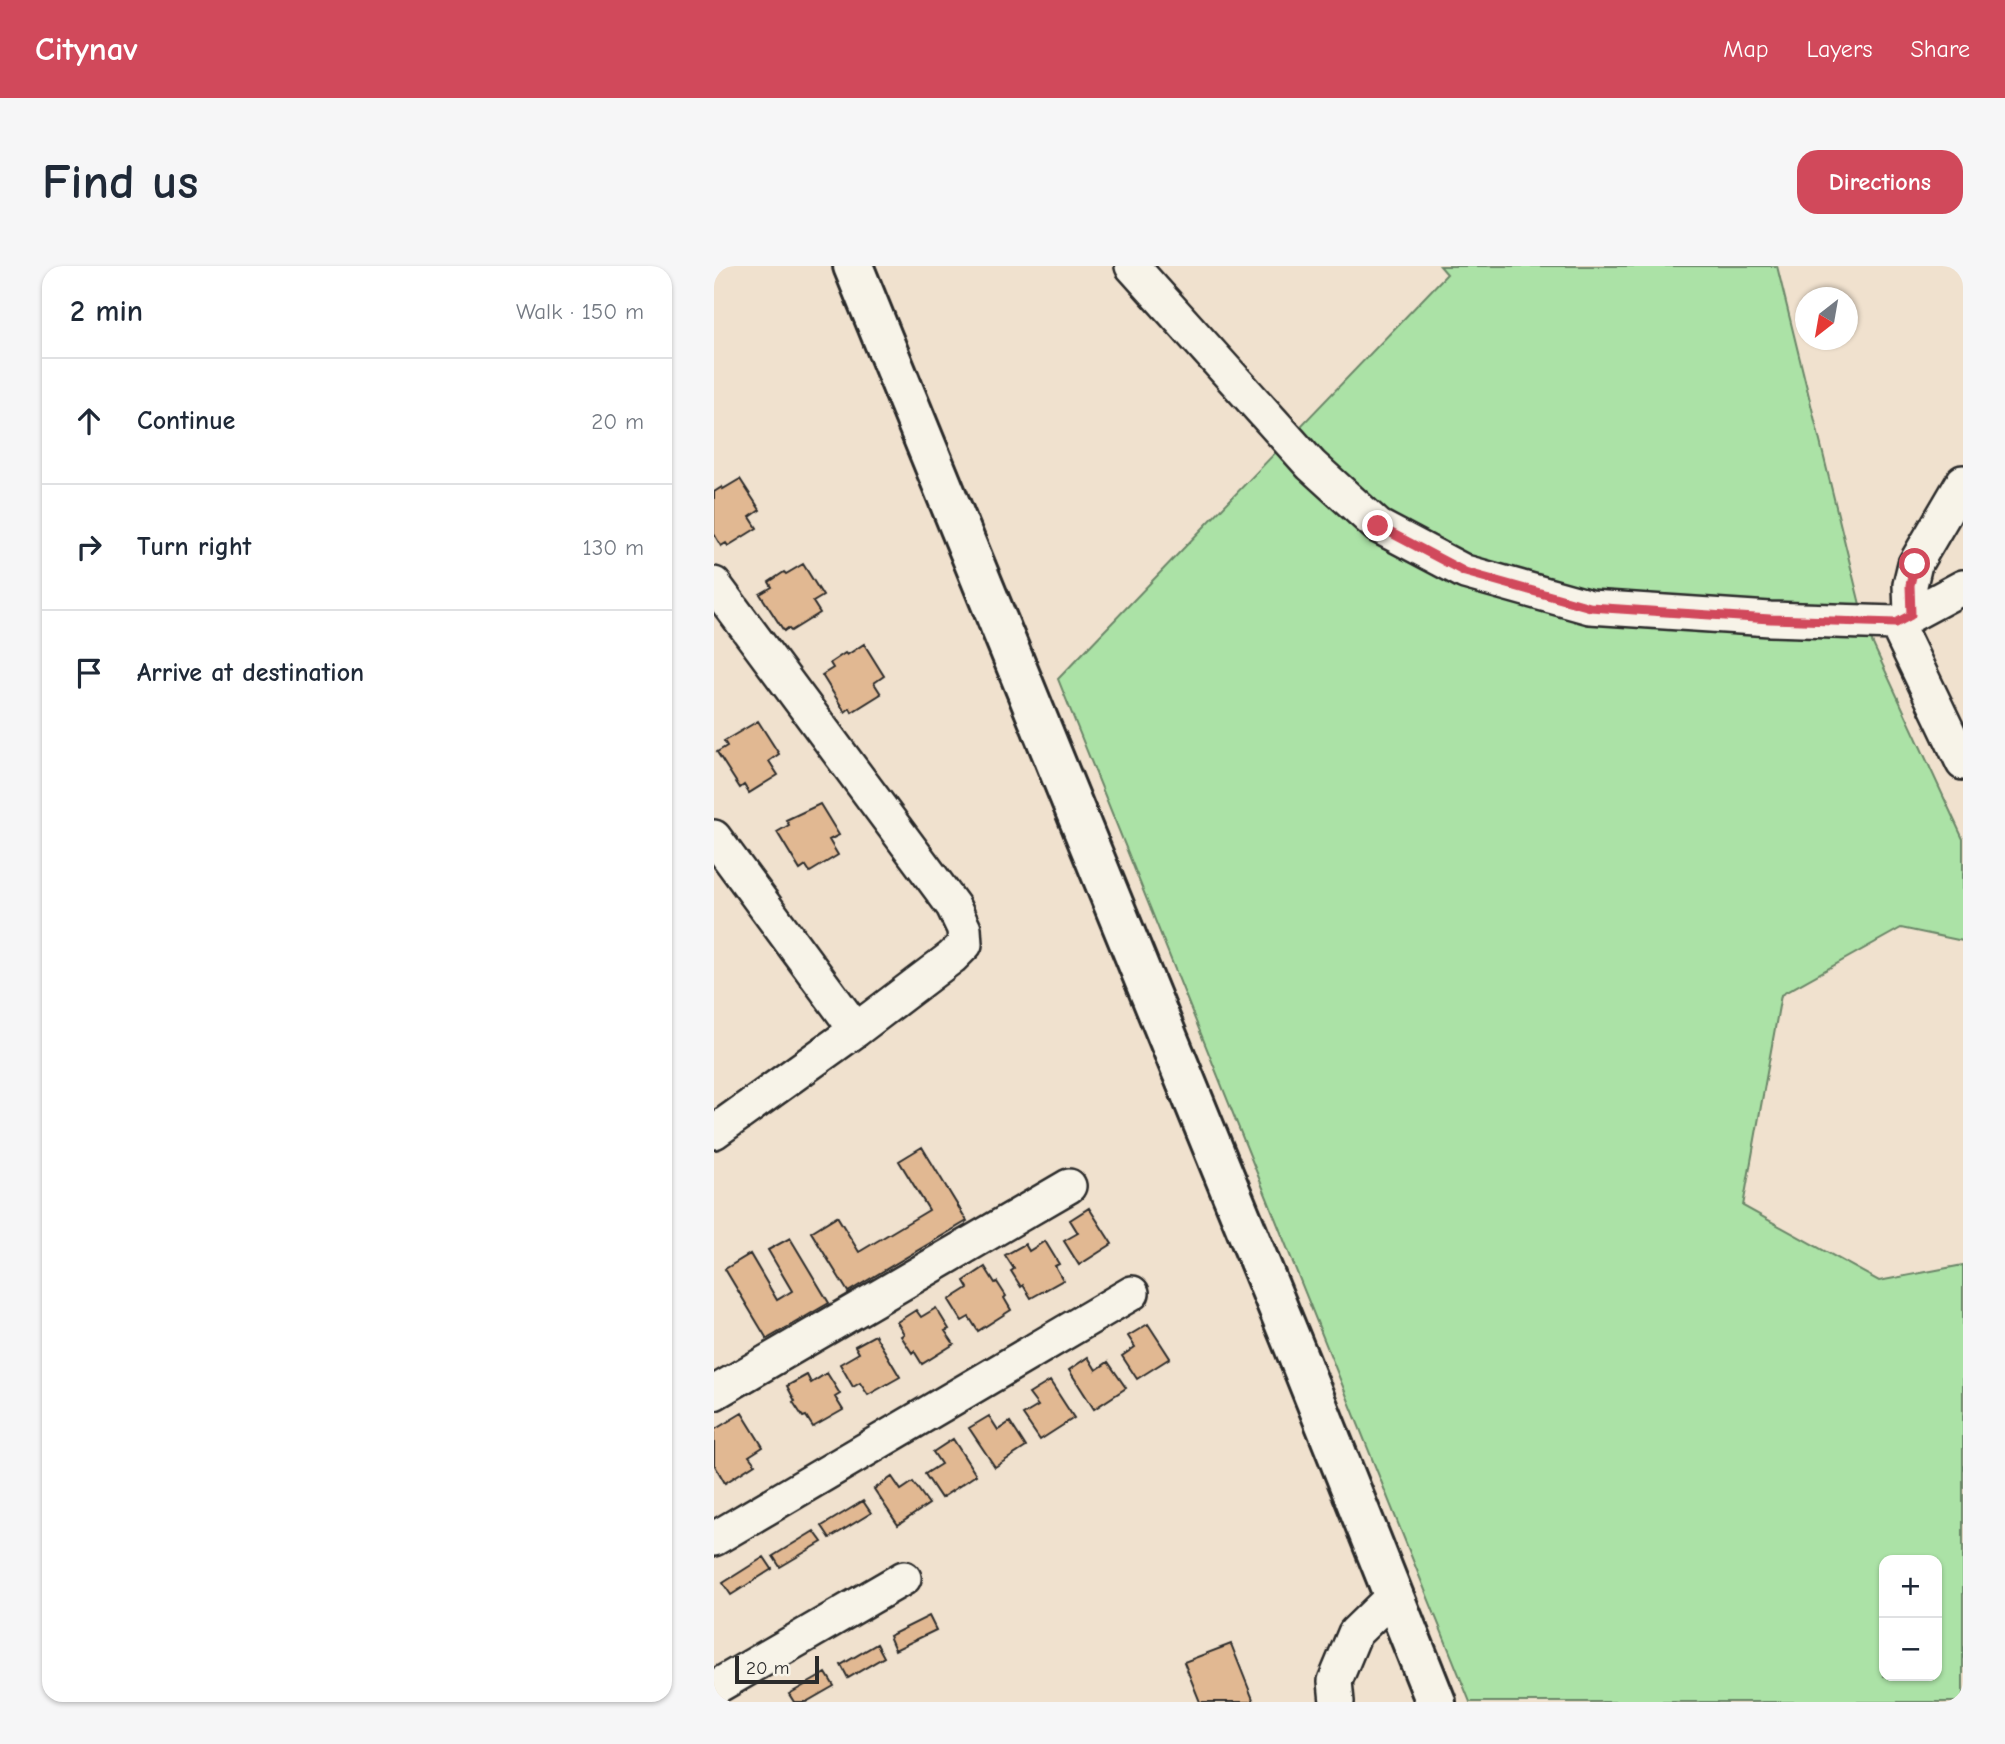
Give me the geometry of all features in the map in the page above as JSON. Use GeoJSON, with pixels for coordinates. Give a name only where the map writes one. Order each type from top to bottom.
{"type":"FeatureCollection","features":[{"type":"Feature","properties":{"kind":"street"},"geometry":{"type":"LineString","coordinates":[[853,266],[1294,1346],[1436,1702]]}},
{"type":"Feature","properties":{"kind":"street"},"geometry":{"type":"LineString","coordinates":[[1132,266],[1311,465],[1378,526],[1465,572],[1590,607],[1770,619],[1903,619],[1963,587]]}},
{"type":"Feature","properties":{"kind":"street"},"geometry":{"type":"LineString","coordinates":[[1963,482],[1915,564],[1903,619],[1963,762]]}},
{"type":"Feature","properties":{"kind":"street"},"geometry":{"type":"LineString","coordinates":[[714,584],[953,906],[964,929],[965,944],[952,957],[856,1030],[714,1132]]}},
{"type":"Feature","properties":{"kind":"street"},"geometry":{"type":"LineString","coordinates":[[714,837],[856,1030]]}},
{"type":"Feature","properties":{"kind":"street"},"geometry":{"type":"LineString","coordinates":[[714,1394],[1069,1186]]}},
{"type":"Feature","properties":{"kind":"street"},"geometry":{"type":"LineString","coordinates":[[714,1539],[1132,1293]]}},
{"type":"Feature","properties":{"kind":"street"},"geometry":{"type":"LineString","coordinates":[[714,1688],[904,1578]]}},
{"type":"Feature","properties":{"kind":"street"},"geometry":{"type":"LineString","coordinates":[[1337,1702],[1335,1681],[1355,1633],[1394,1595]]}},
{"type":"Feature","properties":{"kind":"green space"},"geometry":{"type":"Polygon","coordinates":[[[1440,266],[1777,266],[1795,339],[1795,350],[1798,350],[1866,629],[1963,839],[1963,941],[1901,928],[1781,995],[1743,1206],[1879,1281],[1963,1265],[1963,1702],[1470,1702],[1058,679],[1447,274],[1440,266]]]}},
{"type":"Feature","properties":{"kind":"building"},"geometry":{"type":"Polygon","coordinates":[[[740,479],[760,510],[750,517],[757,528],[728,546],[726,543],[721,546],[714,534],[714,492],[740,479]]]}},
{"type":"Feature","properties":{"kind":"building"},"geometry":{"type":"Polygon","coordinates":[[[803,564],[823,596],[813,602],[820,613],[791,631],[788,628],[784,631],[760,594],[772,587],[769,582],[803,564]]]}},
{"type":"Feature","properties":{"kind":"building"},"geometry":{"type":"Polygon","coordinates":[[[864,644],[884,676],[874,683],[881,694],[852,712],[850,708],[845,712],[822,675],[833,668],[830,663],[864,644]]]}},
{"type":"Feature","properties":{"kind":"building"},"geometry":{"type":"Polygon","coordinates":[[[758,721],[779,754],[769,761],[778,775],[749,793],[744,785],[740,788],[717,752],[727,746],[724,741],[758,721]]]}},
{"type":"Feature","properties":{"kind":"building"},"geometry":{"type":"Polygon","coordinates":[[[820,804],[839,835],[829,840],[838,855],[810,872],[806,866],[800,870],[777,832],[789,825],[786,820],[820,804]]]}},
{"type":"Feature","properties":{"kind":"building"},"geometry":{"type":"Polygon","coordinates":[[[922,1147],[967,1221],[848,1292],[811,1232],[837,1216],[859,1252],[929,1210],[899,1161],[922,1147]]]}},
{"type":"Feature","properties":{"kind":"building"},"geometry":{"type":"Polygon","coordinates":[[[1089,1208],[1112,1244],[1079,1265],[1064,1241],[1078,1233],[1070,1220],[1089,1208]]]}},
{"type":"Feature","properties":{"kind":"building"},"geometry":{"type":"Polygon","coordinates":[[[790,1238],[829,1303],[767,1339],[725,1269],[750,1254],[777,1300],[792,1291],[768,1250],[790,1238]]]}},
{"type":"Feature","properties":{"kind":"building"},"geometry":{"type":"Polygon","coordinates":[[[1045,1241],[1059,1264],[1055,1266],[1063,1280],[1031,1298],[1011,1271],[1014,1269],[1005,1255],[1025,1244],[1029,1251],[1045,1241]]]}},
{"type":"Feature","properties":{"kind":"building"},"geometry":{"type":"Polygon","coordinates":[[[985,1267],[1006,1296],[1004,1298],[1011,1310],[978,1331],[969,1317],[962,1321],[949,1300],[968,1288],[964,1281],[985,1267]]]}},
{"type":"Feature","properties":{"kind":"building"},"geometry":{"type":"Polygon","coordinates":[[[936,1308],[949,1329],[945,1331],[954,1344],[922,1364],[901,1336],[904,1334],[897,1322],[916,1310],[921,1317],[936,1308]]]}},
{"type":"Feature","properties":{"kind":"building"},"geometry":{"type":"Polygon","coordinates":[[[1148,1324],[1170,1358],[1137,1379],[1122,1356],[1135,1347],[1128,1336],[1148,1324]]]}},
{"type":"Feature","properties":{"kind":"building"},"geometry":{"type":"Polygon","coordinates":[[[875,1335],[900,1377],[868,1395],[860,1383],[853,1387],[840,1364],[859,1353],[855,1346],[875,1335]]]}},
{"type":"Feature","properties":{"kind":"building"},"geometry":{"type":"Polygon","coordinates":[[[1088,1357],[1096,1370],[1108,1362],[1126,1388],[1094,1409],[1069,1370],[1088,1357]]]}},
{"type":"Feature","properties":{"kind":"building"},"geometry":{"type":"Polygon","coordinates":[[[827,1373],[840,1394],[835,1397],[843,1410],[813,1427],[793,1402],[795,1401],[787,1386],[807,1375],[811,1383],[827,1373]]]}},
{"type":"Feature","properties":{"kind":"building"},"geometry":{"type":"Polygon","coordinates":[[[1050,1381],[1074,1418],[1040,1440],[1023,1415],[1038,1406],[1029,1394],[1050,1381]]]}},
{"type":"Feature","properties":{"kind":"building"},"geometry":{"type":"Polygon","coordinates":[[[742,1413],[763,1447],[749,1456],[755,1464],[725,1483],[714,1464],[714,1430],[742,1413]]]}},
{"type":"Feature","properties":{"kind":"building"},"geometry":{"type":"Polygon","coordinates":[[[989,1416],[998,1430],[1010,1422],[1026,1447],[995,1467],[969,1428],[989,1416]]]}},
{"type":"Feature","properties":{"kind":"building"},"geometry":{"type":"Polygon","coordinates":[[[953,1439],[976,1475],[941,1498],[925,1474],[941,1464],[933,1452],[953,1439]]]}},
{"type":"Feature","properties":{"kind":"building"},"geometry":{"type":"Polygon","coordinates":[[[892,1477],[901,1490],[913,1482],[929,1504],[898,1525],[874,1489],[892,1477]]]}},
{"type":"Feature","properties":{"kind":"building"},"geometry":{"type":"Polygon","coordinates":[[[863,1501],[871,1513],[830,1538],[822,1526],[863,1501]]]}},
{"type":"Feature","properties":{"kind":"building"},"geometry":{"type":"Polygon","coordinates":[[[814,1531],[822,1542],[780,1567],[773,1556],[814,1531]]]}},
{"type":"Feature","properties":{"kind":"building"},"geometry":{"type":"Polygon","coordinates":[[[764,1557],[772,1569],[731,1595],[723,1583],[764,1557]]]}},
{"type":"Feature","properties":{"kind":"building"},"geometry":{"type":"Polygon","coordinates":[[[929,1616],[936,1630],[895,1650],[889,1636],[929,1616]]]}},
{"type":"Feature","properties":{"kind":"building"},"geometry":{"type":"Polygon","coordinates":[[[877,1644],[884,1657],[848,1678],[841,1665],[877,1644]]]}},
{"type":"Feature","properties":{"kind":"building"},"geometry":{"type":"Polygon","coordinates":[[[1231,1644],[1254,1702],[1200,1702],[1184,1662],[1231,1644]]]}},
{"type":"Feature","properties":{"kind":"building"},"geometry":{"type":"Polygon","coordinates":[[[826,1673],[834,1686],[806,1702],[794,1702],[789,1694],[826,1673]]]}},
{"type":"Feature","properties":{"kind":"route"},"geometry":{"type":"LineString","coordinates":[[1378,526],[1465,572],[1590,607],[1770,619],[1896,623],[1911,615],[1910,585],[1915,564]]}}]}
